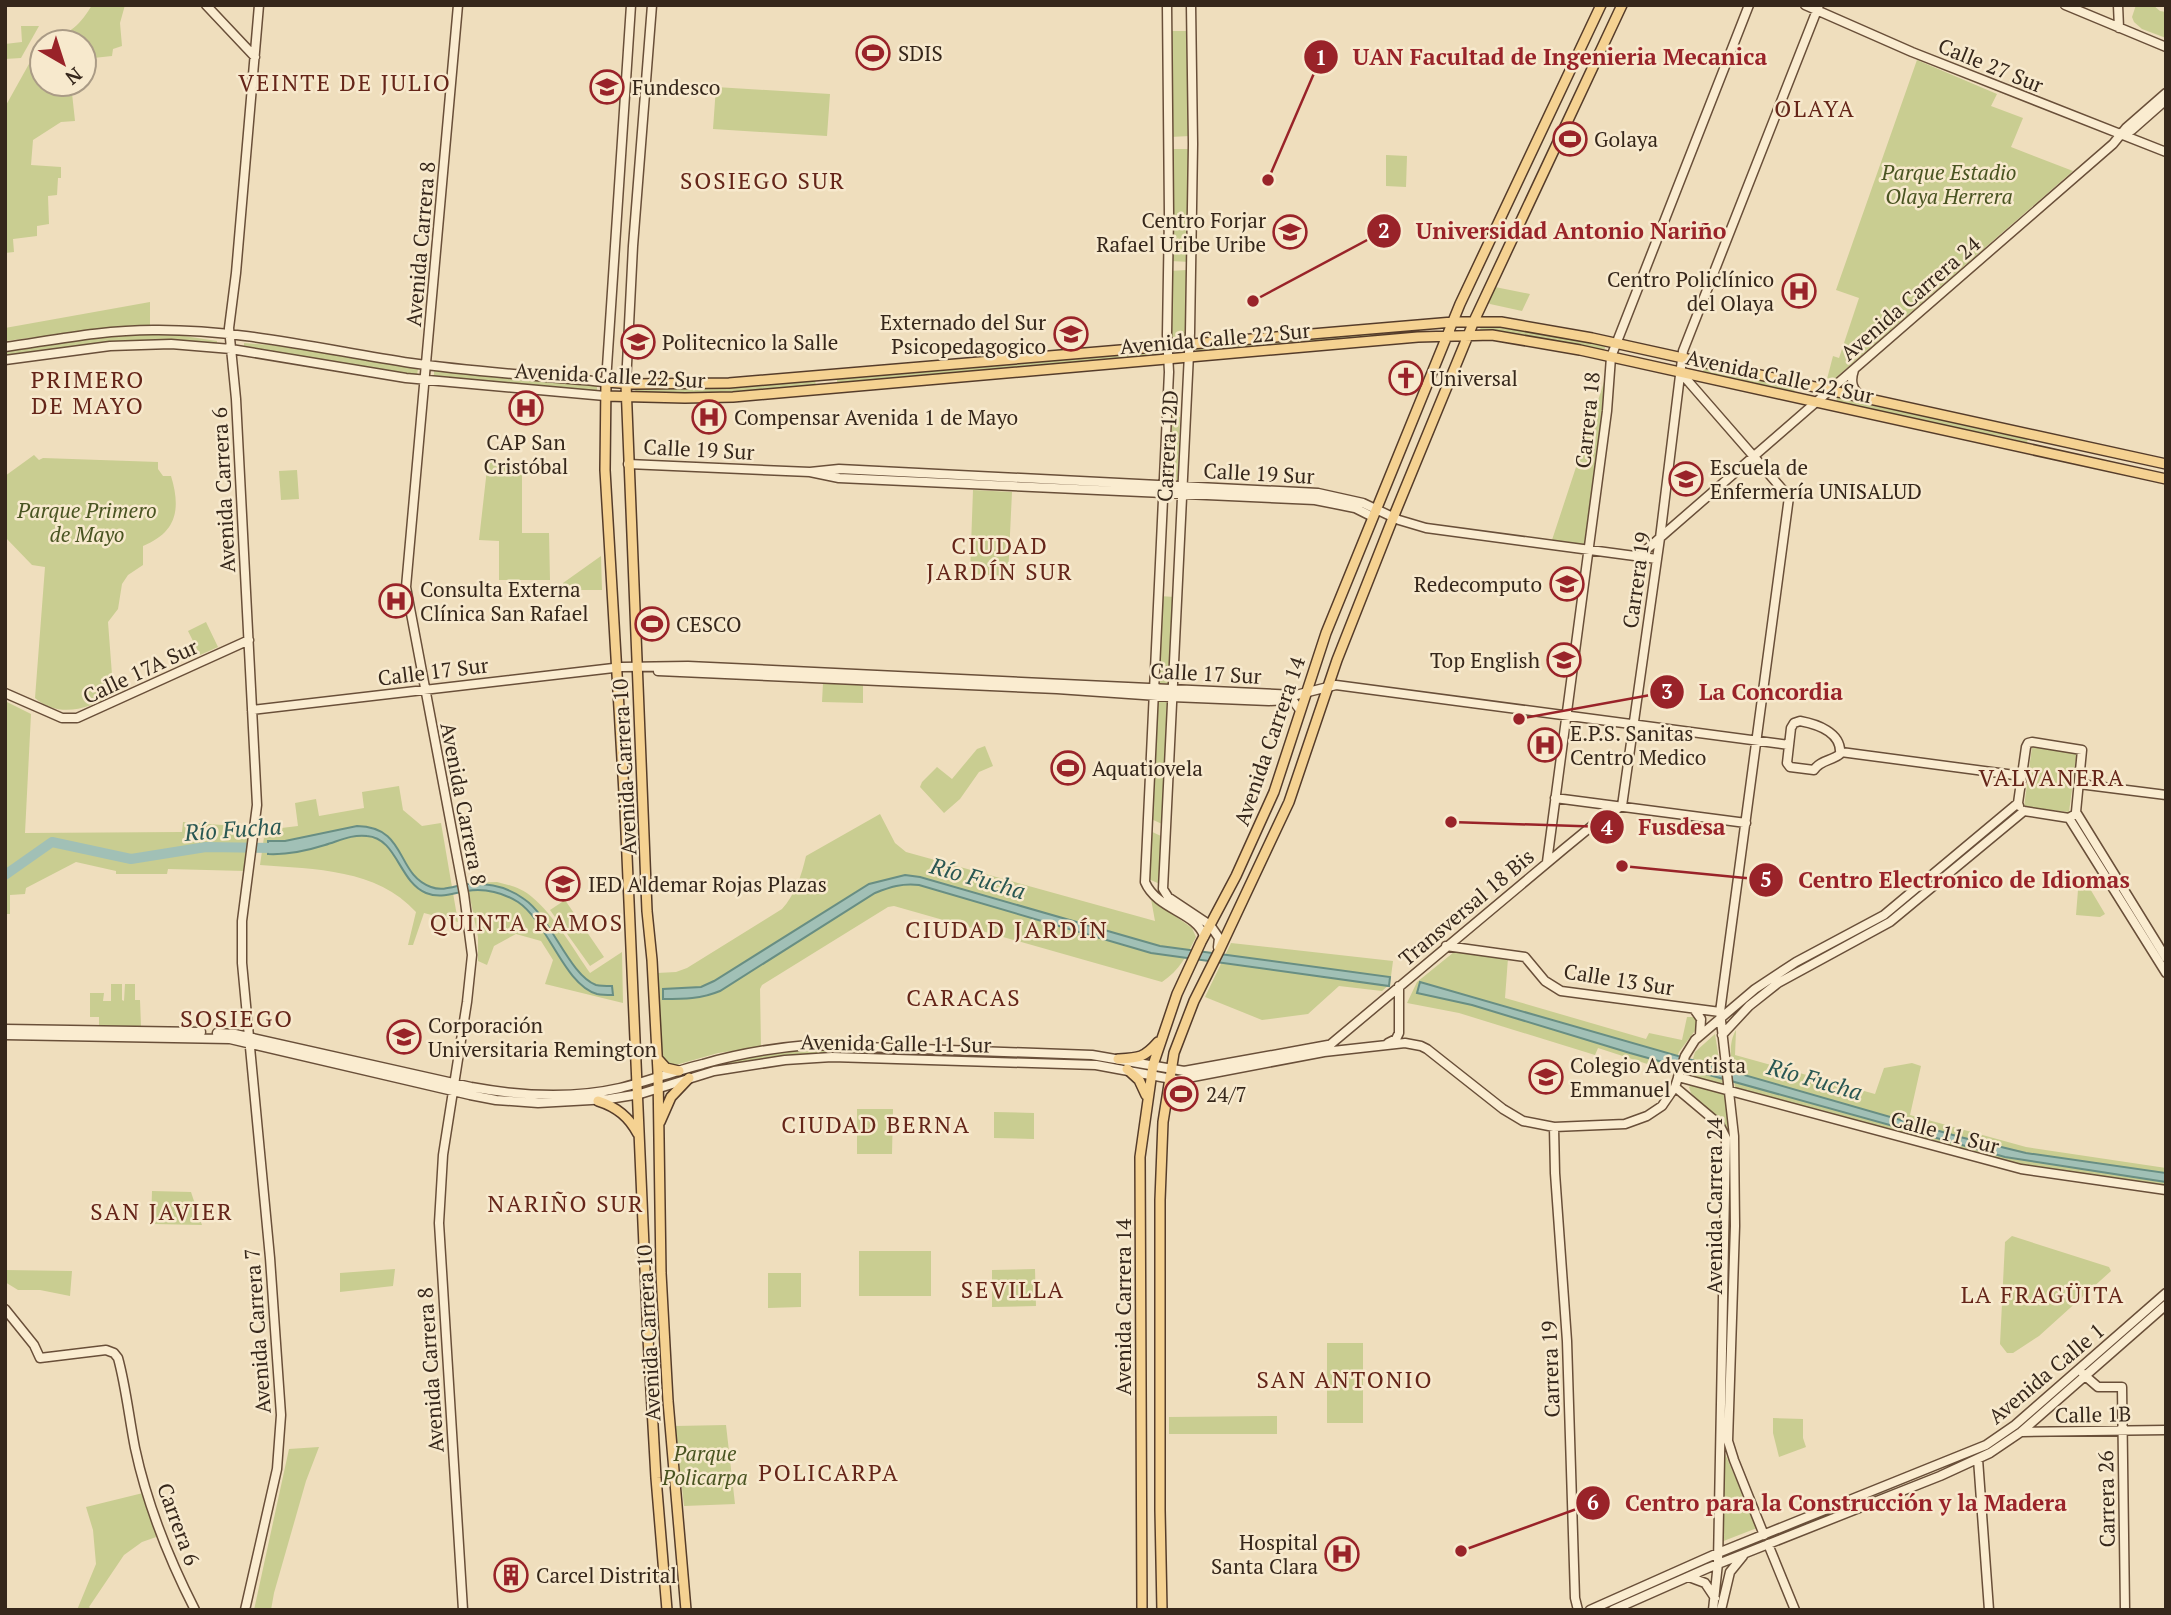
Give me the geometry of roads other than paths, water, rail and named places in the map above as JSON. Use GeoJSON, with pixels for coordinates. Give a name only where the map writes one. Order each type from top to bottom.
{"type":"FeatureCollection","features":[{"type":"Feature","properties":{"kind":"main road"},"geometry":{"type":"LineString","coordinates":[[206,5],[255,57]]}},
{"type":"Feature","properties":{"kind":"main road"},"geometry":{"type":"LineString","coordinates":[[255,57],[259,5]]}},
{"type":"Feature","properties":{"kind":"main road","name":"Avenida Carrera 8"},"geometry":{"type":"LineString","coordinates":[[458,5],[406,587],[464,894],[472,955],[443,1155],[439,1235],[463,1610]]}},
{"type":"Feature","properties":{"kind":"main road","name":"Avenida Carrera 10"},"geometry":{"type":"LineString","coordinates":[[631,5],[605,396],[605,470],[617,668],[654,1451],[667,1610]]}},
{"type":"Feature","properties":{"kind":"main road","name":"Avenida Carrera 10"},"geometry":{"type":"LineString","coordinates":[[652,5],[633,246],[626,398],[648,932],[658,1077],[661,1273],[668,1401],[686,1610]]}},
{"type":"Feature","properties":{"kind":"main road","name":"Carrera 12D"},"geometry":{"type":"LineString","coordinates":[[1167,5],[1168,360],[1145,882],[1153,896],[1197,925],[1204,936]]}},
{"type":"Feature","properties":{"kind":"main road","name":"Carrera 12D"},"geometry":{"type":"LineString","coordinates":[[1191,5],[1193,144],[1189,344],[1163,889],[1168,897],[1210,925]]}},
{"type":"Feature","properties":{"kind":"main road","name":"Avenida Carrera 14"},"geometry":{"type":"LineString","coordinates":[[1142,1610],[1140,1157],[1147,1097],[1161,1038],[1190,964],[1236,876],[1269,803],[1326,633],[1447,335],[1601,5]]}},
{"type":"Feature","properties":{"kind":"main road","name":"Avenida Carrera 14"},"geometry":{"type":"LineString","coordinates":[[1162,1610],[1161,1150],[1174,1053],[1194,1000],[1289,802],[1328,686],[1393,517],[1482,301],[1622,5]]}},
{"type":"Feature","properties":{"kind":"main road","name":"Carrera 18"},"geometry":{"type":"LineString","coordinates":[[1547,862],[1607,411],[1611,357],[1749,5]]}},
{"type":"Feature","properties":{"kind":"main road","name":"Calle 27 Sur"},"geometry":{"type":"LineString","coordinates":[[1805,5],[1818,8],[1912,52],[2166,152]]}},
{"type":"Feature","properties":{"kind":"main road"},"geometry":{"type":"LineString","coordinates":[[2065,5],[2166,47]]}},
{"type":"Feature","properties":{"kind":"main road"},"geometry":{"type":"LineString","coordinates":[[2118,5],[2119,28]]}},
{"type":"Feature","properties":{"kind":"main road","name":"Carrera 19"},"geometry":{"type":"LineString","coordinates":[[1622,806],[1685,345],[1818,8]]}},
{"type":"Feature","properties":{"kind":"main road","name":"Avenida Carrera 6"},"geometry":{"type":"LineString","coordinates":[[242,921],[257,805],[236,399],[230,335],[255,57]]}},
{"type":"Feature","properties":{"kind":"main road","name":"Avenida Carrera 24"},"geometry":{"type":"LineString","coordinates":[[2121,136],[2126,128],[2166,93]]}},
{"type":"Feature","properties":{"kind":"main road","name":"Avenida Carrera 24"},"geometry":{"type":"LineString","coordinates":[[1639,556],[2121,136],[2132,130],[2166,100]]}},
{"type":"Feature","properties":{"kind":"main road"},"geometry":{"type":"LineString","coordinates":[[1482,301],[1485,313],[1501,322]]}},
{"type":"Feature","properties":{"kind":"main road","name":"Avenida Calle 22 Sur"},"geometry":{"type":"LineString","coordinates":[[5,347],[95,334],[171,330],[316,346],[427,365],[626,384],[729,383],[1453,321],[1501,322],[1683,358],[2166,464]]}},
{"type":"Feature","properties":{"kind":"main road","name":"Avenida Calle 22 Sur"},"geometry":{"type":"LineString","coordinates":[[5,360],[125,345],[171,344],[231,349],[425,380],[626,398],[733,397],[1447,335],[1492,335],[1520,338],[1611,357],[2166,479]]}},
{"type":"Feature","properties":{"kind":"main road"},"geometry":{"type":"LineString","coordinates":[[1854,370],[1851,379],[1853,388],[1864,398]]}},
{"type":"Feature","properties":{"kind":"main road"},"geometry":{"type":"LineString","coordinates":[[1681,373],[1754,457]]}},
{"type":"Feature","properties":{"kind":"main road","name":"Avenida Carrera 24"},"geometry":{"type":"LineString","coordinates":[[1754,457],[1789,498],[1720,1015],[1733,1116],[1735,1226],[1728,1441],[1764,1535]]}},
{"type":"Feature","properties":{"kind":"main road","name":"Calle 19 Sur"},"geometry":{"type":"LineString","coordinates":[[628,464],[810,472],[839,478],[1318,493],[1353,500],[1374,513],[1435,530],[1657,559]]}},
{"type":"Feature","properties":{"kind":"main road","name":"Calle 17A Sur"},"geometry":{"type":"LineString","coordinates":[[5,693],[62,718],[81,718],[248,640]]}},
{"type":"Feature","properties":{"kind":"main road","name":"Calle 17 Sur"},"geometry":{"type":"LineString","coordinates":[[252,710],[617,668],[688,666],[1288,700],[1294,702],[1300,710]]}},
{"type":"Feature","properties":{"kind":"main road","name":"Calle 17 Sur"},"geometry":{"type":"LineString","coordinates":[[1172,693],[1297,695],[1328,686],[1345,686],[1789,745]]}},
{"type":"Feature","properties":{"kind":"main road"},"geometry":{"type":"LineString","coordinates":[[1800,721],[1821,725],[1837,741],[1841,752],[1817,765],[1814,770],[1791,768],[1787,760],[1791,728],[1794,723],[1800,721]]}},
{"type":"Feature","properties":{"kind":"main road"},"geometry":{"type":"LineString","coordinates":[[1723,1035],[1739,1015],[1767,990],[1884,915],[2018,803],[2028,743],[2082,750],[2073,815],[2166,973]]}},
{"type":"Feature","properties":{"kind":"main road"},"geometry":{"type":"LineString","coordinates":[[1841,752],[2022,776]]}},
{"type":"Feature","properties":{"kind":"main road"},"geometry":{"type":"LineString","coordinates":[[2079,784],[2166,795]]}},
{"type":"Feature","properties":{"kind":"main road"},"geometry":{"type":"LineString","coordinates":[[1555,798],[1746,823]]}},
{"type":"Feature","properties":{"kind":"main road"},"geometry":{"type":"LineString","coordinates":[[2018,803],[2024,811]]}},
{"type":"Feature","properties":{"kind":"main road","name":"Transversal 18 Bis"},"geometry":{"type":"LineString","coordinates":[[1399,986],[1547,862],[1604,816],[1622,806]]}},
{"type":"Feature","properties":{"kind":"main road"},"geometry":{"type":"LineString","coordinates":[[1400,1028],[1409,1039],[1508,1113],[1532,1124],[1554,1127],[1634,1122],[1657,1110],[1675,1087],[1685,1056],[1700,1035],[1720,1015],[1772,976],[1890,922],[2024,811],[2073,815]]}},
{"type":"Feature","properties":{"kind":"main road"},"geometry":{"type":"LineString","coordinates":[[2073,815],[2166,958]]}},
{"type":"Feature","properties":{"kind":"main road"},"geometry":{"type":"LineString","coordinates":[[1463,920],[1460,943],[1465,949]]}},
{"type":"Feature","properties":{"kind":"main road","name":"Avenida Carrera 7"},"geometry":{"type":"LineString","coordinates":[[242,921],[242,963],[270,1258],[281,1415],[277,1469],[245,1610]]}},
{"type":"Feature","properties":{"kind":"main road"},"geometry":{"type":"LineString","coordinates":[[1210,925],[1219,938],[1218,950]]}},
{"type":"Feature","properties":{"kind":"main road"},"geometry":{"type":"LineString","coordinates":[[1446,946],[1465,949]]}},
{"type":"Feature","properties":{"kind":"main road","name":"Calle 13 Sur"},"geometry":{"type":"LineString","coordinates":[[1465,949],[1525,957],[1545,981],[1560,991],[1720,1015]]}},
{"type":"Feature","properties":{"kind":"main road"},"geometry":{"type":"LineString","coordinates":[[1381,1046],[1396,1039],[1400,1028],[1399,986]]}},
{"type":"Feature","properties":{"kind":"main road","name":"Avenida Calle 11 Sur"},"geometry":{"type":"LineString","coordinates":[[5,1029],[229,1033],[452,1087],[509,1094],[548,1095],[597,1092],[637,1084],[714,1060],[808,1045],[1086,1055],[1118,1059],[1170,1074],[1326,1049],[1399,986]]}},
{"type":"Feature","properties":{"kind":"main road"},"geometry":{"type":"LineString","coordinates":[[1694,1009],[1701,1019],[1700,1035]]}},
{"type":"Feature","properties":{"kind":"main road","name":"Avenida Calle 11 Sur"},"geometry":{"type":"LineString","coordinates":[[5,1035],[249,1040]]}},
{"type":"Feature","properties":{"kind":"main road"},"geometry":{"type":"LineString","coordinates":[[1118,1059],[1144,1056],[1161,1038]]}},
{"type":"Feature","properties":{"kind":"main road"},"geometry":{"type":"LineString","coordinates":[[1326,1049],[1405,1043],[1421,1046]]}},
{"type":"Feature","properties":{"kind":"main road"},"geometry":{"type":"LineString","coordinates":[[656,1055],[664,1066],[679,1070]]}},
{"type":"Feature","properties":{"kind":"main road","name":"Avenida Calle 11 Sur"},"geometry":{"type":"LineString","coordinates":[[452,1087],[482,1098],[517,1102],[598,1101],[638,1094],[714,1071],[762,1063],[832,1057],[1096,1065],[1152,1070]]}},
{"type":"Feature","properties":{"kind":"main road"},"geometry":{"type":"LineString","coordinates":[[1127,1069],[1141,1083],[1147,1097]]}},
{"type":"Feature","properties":{"kind":"main road","name":"Calle 11 Sur"},"geometry":{"type":"LineString","coordinates":[[1680,1073],[1743,1095],[2021,1170],[2166,1190]]}},
{"type":"Feature","properties":{"kind":"main road"},"geometry":{"type":"LineString","coordinates":[[658,1127],[671,1097],[689,1078]]}},
{"type":"Feature","properties":{"kind":"main road","name":"Avenida Carrera 24"},"geometry":{"type":"LineString","coordinates":[[1675,1087],[1719,1124],[1726,1135],[1718,1563],[1713,1610]]}},
{"type":"Feature","properties":{"kind":"main road"},"geometry":{"type":"LineString","coordinates":[[1726,1135],[1743,1095]]}},
{"type":"Feature","properties":{"kind":"main road"},"geometry":{"type":"LineString","coordinates":[[598,1101],[626,1116],[640,1137]]}},
{"type":"Feature","properties":{"kind":"main road","name":"Carrera 19"},"geometry":{"type":"LineString","coordinates":[[1554,1127],[1567,1341],[1575,1598],[1578,1610]]}},
{"type":"Feature","properties":{"kind":"main road","name":"Avenida Calle 1"},"geometry":{"type":"LineString","coordinates":[[1613,1610],[1718,1563],[1998,1449],[2021,1432],[2166,1293]]}},
{"type":"Feature","properties":{"kind":"main road","name":"Avenida Calle 1"},"geometry":{"type":"LineString","coordinates":[[1590,1610],[1718,1553],[1986,1445],[2007,1432],[2166,1305]]}},
{"type":"Feature","properties":{"kind":"main road","name":"Carrera 6"},"geometry":{"type":"LineString","coordinates":[[5,1309],[34,1345],[40,1358],[106,1350],[116,1355],[135,1448],[153,1510],[195,1610]]}},
{"type":"Feature","properties":{"kind":"main road","name":"Carrera 26"},"geometry":{"type":"LineString","coordinates":[[2082,1373],[2098,1387],[2122,1387],[2125,1610]]}},
{"type":"Feature","properties":{"kind":"main road","name":"Calle 1B"},"geometry":{"type":"LineString","coordinates":[[2021,1432],[2166,1430]]}},
{"type":"Feature","properties":{"kind":"main road"},"geometry":{"type":"LineString","coordinates":[[1978,1459],[1989,1610]]}},
{"type":"Feature","properties":{"kind":"main road"},"geometry":{"type":"LineString","coordinates":[[1768,1544],[1795,1610]]}},
{"type":"Feature","properties":{"kind":"main road"},"geometry":{"type":"LineString","coordinates":[[1721,1610],[1730,1572],[1748,1551]]}},
{"type":"Feature","properties":{"kind":"main road"},"geometry":{"type":"LineString","coordinates":[[1686,1577],[1705,1583],[1712,1590],[1715,1599]]}},
{"type":"Feature","properties":{"kind":"water"},"geometry":{"type":"Polygon","coordinates":[[[357,826],[373,828],[385,834],[411,872],[431,887],[441,889],[483,884],[518,895],[534,907],[577,970],[596,985],[612,986],[613,995],[597,994],[575,979],[529,911],[518,902],[487,891],[474,890],[442,896],[426,893],[410,880],[392,852],[377,839],[356,836],[304,851],[268,854],[268,841],[285,841],[357,826]]]}},
{"type":"Feature","properties":{"kind":"water"},"geometry":{"type":"Polygon","coordinates":[[[905,875],[1160,946],[1390,977],[1389,986],[1151,953],[919,885],[907,885],[875,893],[720,991],[685,999],[663,999],[663,989],[701,987],[714,981],[869,884],[905,875]]]}},
{"type":"Feature","properties":{"kind":"water"},"geometry":{"type":"Polygon","coordinates":[[[1420,982],[1960,1137],[2026,1153],[2166,1173],[2166,1182],[2005,1157],[1630,1053],[1472,1005],[1417,993],[1420,982]]]}},
{"type":"Feature","properties":{"kind":"waterway","name":"Río Fucha"},"geometry":{"type":"LineString","coordinates":[[5,875],[52,842],[131,859],[206,847],[278,848]]}},
{"type":"Feature","properties":{"kind":"place","name":"SDIS"},"geometry":{"type":"Point","coordinates":[873,53]}},
{"type":"Feature","properties":{"kind":"place","name":"Fundesco"},"geometry":{"type":"Point","coordinates":[607,87]}},
{"type":"Feature","properties":{"kind":"place","name":"Golaya"},"geometry":{"type":"Point","coordinates":[1570,139]}},
{"type":"Feature","properties":{"kind":"place","name":"UAN Facultad de Ingenieria Mecanica"},"geometry":{"type":"Point","coordinates":[1268,180]}},
{"type":"Feature","properties":{"kind":"place","name":"Centro Forjar Rafael Uribe Uribe"},"geometry":{"type":"Point","coordinates":[1290,232]}},
{"type":"Feature","properties":{"kind":"place","name":"Centro Policlínico del Olaya"},"geometry":{"type":"Point","coordinates":[1799,291]}},
{"type":"Feature","properties":{"kind":"place","name":"Universidad Antonio Nariño"},"geometry":{"type":"Point","coordinates":[1253,301]}},
{"type":"Feature","properties":{"kind":"place","name":"Externado del Sur Psicopedagogico"},"geometry":{"type":"Point","coordinates":[1071,334]}},
{"type":"Feature","properties":{"kind":"place","name":"Politecnico la Salle"},"geometry":{"type":"Point","coordinates":[638,342]}},
{"type":"Feature","properties":{"kind":"place","name":"Universal"},"geometry":{"type":"Point","coordinates":[1406,378]}},
{"type":"Feature","properties":{"kind":"place","name":"CAP San Cristóbal"},"geometry":{"type":"Point","coordinates":[526,408]}},
{"type":"Feature","properties":{"kind":"place","name":"Compensar Avenida 1 de Mayo"},"geometry":{"type":"Point","coordinates":[709,417]}},
{"type":"Feature","properties":{"kind":"place","name":"Escuela de Enfermería UNISALUD"},"geometry":{"type":"Point","coordinates":[1686,479]}},
{"type":"Feature","properties":{"kind":"place","name":"Redecomputo"},"geometry":{"type":"Point","coordinates":[1567,584]}},
{"type":"Feature","properties":{"kind":"place","name":"Consulta Externa Clínica San Rafael"},"geometry":{"type":"Point","coordinates":[396,601]}},
{"type":"Feature","properties":{"kind":"place","name":"CESCO"},"geometry":{"type":"Point","coordinates":[652,624]}},
{"type":"Feature","properties":{"kind":"place","name":"Top English"},"geometry":{"type":"Point","coordinates":[1564,660]}},
{"type":"Feature","properties":{"kind":"place","name":"La Concordia"},"geometry":{"type":"Point","coordinates":[1519,719]}},
{"type":"Feature","properties":{"kind":"place","name":"E.P.S. Sanitas Centro Medico"},"geometry":{"type":"Point","coordinates":[1545,745]}},
{"type":"Feature","properties":{"kind":"place","name":"Aquatiovela"},"geometry":{"type":"Point","coordinates":[1068,768]}},
{"type":"Feature","properties":{"kind":"place","name":"Fusdesa"},"geometry":{"type":"Point","coordinates":[1451,822]}},
{"type":"Feature","properties":{"kind":"place","name":"Centro Electronico de Idiomas"},"geometry":{"type":"Point","coordinates":[1622,866]}},
{"type":"Feature","properties":{"kind":"place","name":"IED Aldemar Rojas Plazas"},"geometry":{"type":"Point","coordinates":[563,884]}},
{"type":"Feature","properties":{"kind":"place","name":"Corporación Universitaria Remington"},"geometry":{"type":"Point","coordinates":[404,1037]}},
{"type":"Feature","properties":{"kind":"place","name":"Colegio Adventista Emmanuel"},"geometry":{"type":"Point","coordinates":[1546,1077]}},
{"type":"Feature","properties":{"kind":"place","name":"24/7"},"geometry":{"type":"Point","coordinates":[1181,1094]}},
{"type":"Feature","properties":{"kind":"place","name":"Centro para la Construcción y la Madera"},"geometry":{"type":"Point","coordinates":[1461,1551]}},
{"type":"Feature","properties":{"kind":"place","name":"Hospital Santa Clara"},"geometry":{"type":"Point","coordinates":[1342,1554]}},
{"type":"Feature","properties":{"kind":"place","name":"Carcel Distrital"},"geometry":{"type":"Point","coordinates":[511,1575]}},
{"type":"Feature","properties":{"kind":"district","name":"VEINTE DE JULIO"},"geometry":{"type":"Point","coordinates":[345,82]}},
{"type":"Feature","properties":{"kind":"district","name":"OLAYA"},"geometry":{"type":"Point","coordinates":[1815,108]}},
{"type":"Feature","properties":{"kind":"district","name":"SOSIEGO SUR"},"geometry":{"type":"Point","coordinates":[763,180]}},
{"type":"Feature","properties":{"kind":"district","name":"PRIMERO DE MAYO"},"geometry":{"type":"Point","coordinates":[88,392]}},
{"type":"Feature","properties":{"kind":"district","name":"CIUDAD JARDÍN SUR"},"geometry":{"type":"Point","coordinates":[1000,558]}},
{"type":"Feature","properties":{"kind":"district","name":"VALVANERA"},"geometry":{"type":"Point","coordinates":[2052,777]}},
{"type":"Feature","properties":{"kind":"district","name":"QUINTA RAMOS"},"geometry":{"type":"Point","coordinates":[527,922]}},
{"type":"Feature","properties":{"kind":"district","name":"CIUDAD JARDÍN"},"geometry":{"type":"Point","coordinates":[1007,929]}},
{"type":"Feature","properties":{"kind":"district","name":"CARACAS"},"geometry":{"type":"Point","coordinates":[964,997]}},
{"type":"Feature","properties":{"kind":"district","name":"SOSIEGO"},"geometry":{"type":"Point","coordinates":[237,1018]}},
{"type":"Feature","properties":{"kind":"district","name":"CIUDAD BERNA"},"geometry":{"type":"Point","coordinates":[876,1124]}},
{"type":"Feature","properties":{"kind":"district","name":"NARIÑO SUR"},"geometry":{"type":"Point","coordinates":[566,1203]}},
{"type":"Feature","properties":{"kind":"district","name":"SAN JAVIER"},"geometry":{"type":"Point","coordinates":[162,1211]}},
{"type":"Feature","properties":{"kind":"district","name":"SEVILLA"},"geometry":{"type":"Point","coordinates":[1013,1289]}},
{"type":"Feature","properties":{"kind":"district","name":"LA FRAGÜITA"},"geometry":{"type":"Point","coordinates":[2043,1294]}},
{"type":"Feature","properties":{"kind":"district","name":"SAN ANTONIO"},"geometry":{"type":"Point","coordinates":[1345,1379]}},
{"type":"Feature","properties":{"kind":"district","name":"POLICARPA"},"geometry":{"type":"Point","coordinates":[829,1472]}},
{"type":"Feature","properties":{"kind":"park label","name":"Parque Estadio Olaya Herrera"},"geometry":{"type":"Point","coordinates":[1949,184]}},
{"type":"Feature","properties":{"kind":"park label","name":"Parque Primero de Mayo"},"geometry":{"type":"Point","coordinates":[87,522]}},
{"type":"Feature","properties":{"kind":"park label","name":"Parque Policarpa"},"geometry":{"type":"Point","coordinates":[705,1465]}}]}
